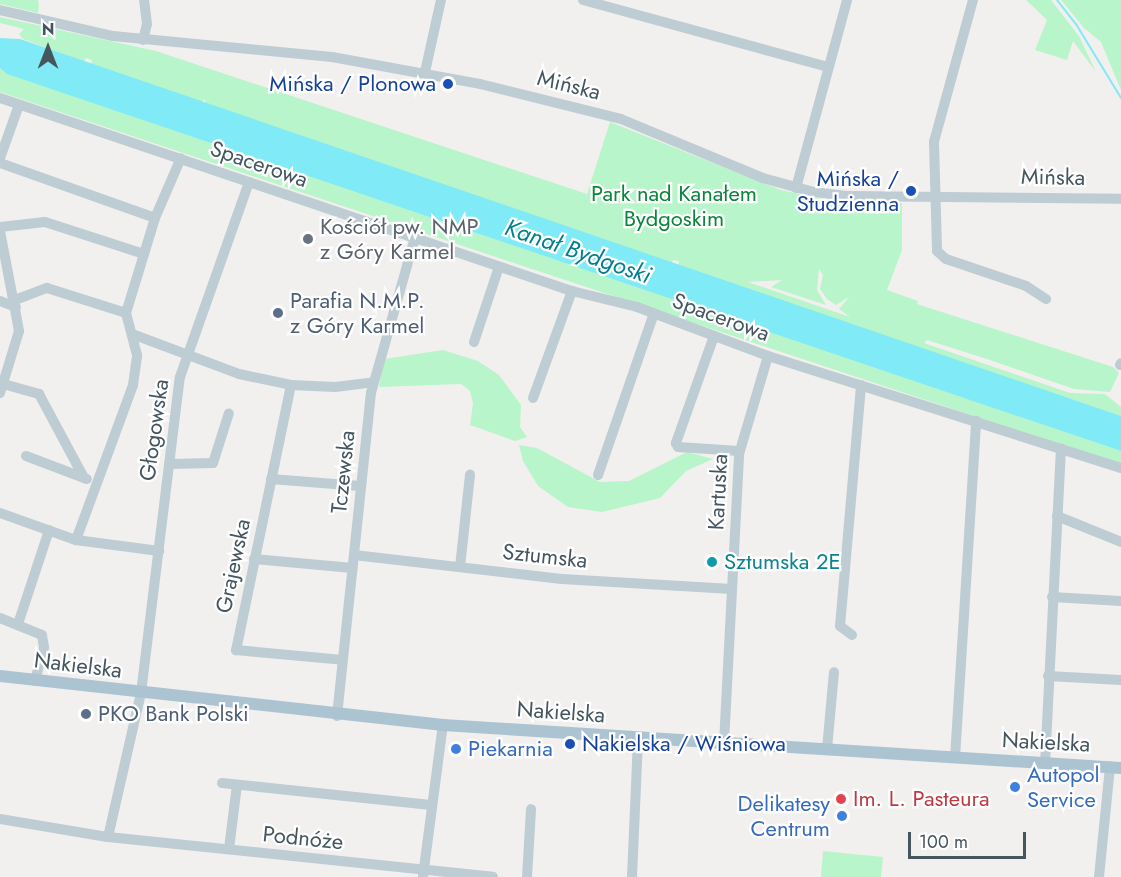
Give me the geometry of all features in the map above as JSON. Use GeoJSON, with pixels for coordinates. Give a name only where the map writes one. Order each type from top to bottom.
{"type":"FeatureCollection","features":[{"type":"Feature","properties":{"kind":"main road","name":"Nakielska"},"geometry":{"type":"LineString","coordinates":[[0,676],[337,716],[443,725],[1115,768]]}},
{"type":"Feature","properties":{"kind":"street"},"geometry":{"type":"LineString","coordinates":[[143,40],[147,24],[144,0]]}},
{"type":"Feature","properties":{"kind":"street"},"geometry":{"type":"LineString","coordinates":[[424,72],[441,0]]}},
{"type":"Feature","properties":{"kind":"street"},"geometry":{"type":"LineString","coordinates":[[583,0],[828,67]]}},
{"type":"Feature","properties":{"kind":"street"},"geometry":{"type":"LineString","coordinates":[[796,188],[847,0]]}},
{"type":"Feature","properties":{"kind":"street"},"geometry":{"type":"LineString","coordinates":[[973,0],[936,132],[934,196],[940,255],[1026,286],[1046,299]]}},
{"type":"Feature","properties":{"kind":"street","name":"Mińska"},"geometry":{"type":"LineString","coordinates":[[0,10],[143,40],[331,57],[424,72],[621,119],[753,174],[796,188],[837,195],[1121,199]]}},
{"type":"Feature","properties":{"kind":"street","name":"Spacerowa"},"geometry":{"type":"LineString","coordinates":[[0,98],[572,291],[654,313],[768,356],[1121,468]]}},
{"type":"Feature","properties":{"kind":"street"},"geometry":{"type":"LineString","coordinates":[[0,158],[19,105]]}},
{"type":"Feature","properties":{"kind":"street"},"geometry":{"type":"LineString","coordinates":[[76,540],[136,373],[132,334],[126,313],[155,218],[181,158]]}},
{"type":"Feature","properties":{"kind":"street"},"geometry":{"type":"LineString","coordinates":[[0,163],[155,218]]}},
{"type":"Feature","properties":{"kind":"street","name":"Głogowska"},"geometry":{"type":"LineString","coordinates":[[108,837],[141,693],[169,464],[187,356],[249,182]]}},
{"type":"Feature","properties":{"kind":"street"},"geometry":{"type":"LineString","coordinates":[[84,478],[39,394],[1,387],[18,340],[12,282],[0,230],[45,222],[144,254]]}},
{"type":"Feature","properties":{"kind":"street","name":"Tczewska"},"geometry":{"type":"LineString","coordinates":[[337,716],[373,382],[415,238]]}},
{"type":"Feature","properties":{"kind":"street"},"geometry":{"type":"LineString","coordinates":[[474,342],[499,267]]}},
{"type":"Feature","properties":{"kind":"street"},"geometry":{"type":"LineString","coordinates":[[12,282],[29,292]]}},
{"type":"Feature","properties":{"kind":"street"},"geometry":{"type":"LineString","coordinates":[[0,301],[15,303],[29,292],[47,288],[126,313]]}},
{"type":"Feature","properties":{"kind":"street"},"geometry":{"type":"LineString","coordinates":[[533,398],[572,291]]}},
{"type":"Feature","properties":{"kind":"street"},"geometry":{"type":"LineString","coordinates":[[598,475],[654,313]]}},
{"type":"Feature","properties":{"kind":"street"},"geometry":{"type":"LineString","coordinates":[[132,334],[239,374],[291,385],[335,387],[373,382]]}},
{"type":"Feature","properties":{"kind":"street"},"geometry":{"type":"LineString","coordinates":[[714,336],[676,443],[678,447],[739,451]]}},
{"type":"Feature","properties":{"kind":"street","name":"Kartuska"},"geometry":{"type":"LineString","coordinates":[[724,743],[739,451],[768,356]]}},
{"type":"Feature","properties":{"kind":"street","name":"Grajewska"},"geometry":{"type":"LineString","coordinates":[[291,385],[236,650],[343,660]]}},
{"type":"Feature","properties":{"kind":"street"},"geometry":{"type":"LineString","coordinates":[[852,635],[840,626],[861,385]]}},
{"type":"Feature","properties":{"kind":"street"},"geometry":{"type":"LineString","coordinates":[[169,464],[213,462],[230,412]]}},
{"type":"Feature","properties":{"kind":"street"},"geometry":{"type":"LineString","coordinates":[[955,758],[976,421]]}},
{"type":"Feature","properties":{"kind":"street"},"geometry":{"type":"LineString","coordinates":[[1045,764],[1061,448]]}},
{"type":"Feature","properties":{"kind":"street"},"geometry":{"type":"LineString","coordinates":[[26,456],[96,483]]}},
{"type":"Feature","properties":{"kind":"street"},"geometry":{"type":"LineString","coordinates":[[460,567],[470,475]]}},
{"type":"Feature","properties":{"kind":"street"},"geometry":{"type":"LineString","coordinates":[[271,479],[360,486]]}},
{"type":"Feature","properties":{"kind":"street"},"geometry":{"type":"LineString","coordinates":[[0,513],[76,540],[159,551]]}},
{"type":"Feature","properties":{"kind":"street"},"geometry":{"type":"LineString","coordinates":[[1057,516],[1121,542]]}},
{"type":"Feature","properties":{"kind":"street"},"geometry":{"type":"LineString","coordinates":[[18,624],[49,530]]}},
{"type":"Feature","properties":{"kind":"street","name":"Sztumska"},"geometry":{"type":"LineString","coordinates":[[354,555],[562,579],[732,589]]}},
{"type":"Feature","properties":{"kind":"street"},"geometry":{"type":"LineString","coordinates":[[254,560],[353,568]]}},
{"type":"Feature","properties":{"kind":"street"},"geometry":{"type":"LineString","coordinates":[[1052,597],[1121,601]]}},
{"type":"Feature","properties":{"kind":"street"},"geometry":{"type":"LineString","coordinates":[[0,618],[39,633],[44,640],[35,681]]}},
{"type":"Feature","properties":{"kind":"street"},"geometry":{"type":"LineString","coordinates":[[826,749],[834,672]]}},
{"type":"Feature","properties":{"kind":"street"},"geometry":{"type":"LineString","coordinates":[[1048,676],[1121,680]]}},
{"type":"Feature","properties":{"kind":"street"},"geometry":{"type":"LineString","coordinates":[[423,874],[430,805],[443,725]]}},
{"type":"Feature","properties":{"kind":"street"},"geometry":{"type":"LineString","coordinates":[[633,877],[638,737]]}},
{"type":"Feature","properties":{"kind":"street"},"geometry":{"type":"LineString","coordinates":[[1099,877],[1115,768]]}},
{"type":"Feature","properties":{"kind":"street"},"geometry":{"type":"LineString","coordinates":[[222,783],[430,805]]}},
{"type":"Feature","properties":{"kind":"street"},"geometry":{"type":"LineString","coordinates":[[229,849],[237,784]]}},
{"type":"Feature","properties":{"kind":"street"},"geometry":{"type":"LineString","coordinates":[[527,877],[531,808]]}},
{"type":"Feature","properties":{"kind":"street","name":"Podnóże"},"geometry":{"type":"LineString","coordinates":[[0,819],[108,837],[229,849],[423,874],[493,877]]}},
{"type":"Feature","properties":{"kind":"green space"},"geometry":{"type":"Polygon","coordinates":[[[0,0],[38,0],[38,13],[0,4],[0,0]]]}},
{"type":"Feature","properties":{"kind":"green space"},"geometry":{"type":"Polygon","coordinates":[[[1026,0],[1051,0],[1079,36],[1096,72],[1073,41],[1067,60],[1035,50],[1047,20],[1026,0]]]}},
{"type":"Feature","properties":{"kind":"green space"},"geometry":{"type":"Polygon","coordinates":[[[1061,0],[1121,0],[1121,90],[1101,42],[1084,28],[1061,0]]]}},
{"type":"Feature","properties":{"kind":"green space","name":"Park nad Kanałem Bydgoskim"},"geometry":{"type":"Polygon","coordinates":[[[0,17],[156,51],[587,194],[610,122],[781,190],[827,200],[902,203],[902,250],[887,290],[918,301],[917,304],[1113,367],[1119,373],[1110,392],[1074,389],[927,340],[924,343],[1070,393],[1105,394],[1121,407],[1121,416],[678,266],[679,261],[673,260],[672,263],[207,105],[204,99],[202,103],[91,64],[92,60],[86,58],[84,62],[23,39],[19,34],[24,29],[0,23],[0,17]],[[819,269],[817,290],[826,305],[771,287],[782,280],[748,282],[850,317],[839,309],[849,297],[836,305],[827,299],[820,289],[823,275],[819,269]]]}},
{"type":"Feature","properties":{"kind":"green space"},"geometry":{"type":"Polygon","coordinates":[[[0,68],[1121,451],[1121,465],[0,92],[0,68]]]}},
{"type":"Feature","properties":{"kind":"green space"},"geometry":{"type":"Polygon","coordinates":[[[443,350],[478,361],[499,375],[521,405],[520,427],[527,437],[515,441],[470,425],[473,404],[470,391],[461,384],[379,387],[384,359],[443,350]]]}},
{"type":"Feature","properties":{"kind":"green space"},"geometry":{"type":"Polygon","coordinates":[[[519,445],[537,448],[600,482],[629,481],[687,452],[713,459],[686,471],[660,498],[602,512],[568,507],[538,486],[523,461],[519,445]]]}},
{"type":"Feature","properties":{"kind":"green space"},"geometry":{"type":"Polygon","coordinates":[[[823,851],[883,857],[881,877],[821,877],[823,851]]]}},
{"type":"Feature","properties":{"kind":"water","name":"Kanał Bydgoski"},"geometry":{"type":"Polygon","coordinates":[[[0,38],[20,39],[1121,416],[1121,451],[7,74],[0,68],[0,38]]]}},
{"type":"Feature","properties":{"kind":"waterway"},"geometry":{"type":"LineString","coordinates":[[1057,0],[1076,24],[1121,98]]}},
{"type":"Feature","properties":{"kind":"place","name":"Mińska / Plonowa"},"geometry":{"type":"Point","coordinates":[448,84]}},
{"type":"Feature","properties":{"kind":"place","name":"Mińska / Studzienna"},"geometry":{"type":"Point","coordinates":[911,191]}},
{"type":"Feature","properties":{"kind":"place","name":"Kościół pw. NMP z Góry Karmel"},"geometry":{"type":"Point","coordinates":[308,239]}},
{"type":"Feature","properties":{"kind":"place","name":"Parafia N.M.P. z Góry Karmel"},"geometry":{"type":"Point","coordinates":[278,313]}},
{"type":"Feature","properties":{"kind":"place","name":"Sztumska 2E"},"geometry":{"type":"Point","coordinates":[712,562]}},
{"type":"Feature","properties":{"kind":"place","name":"PKO Bank Polski"},"geometry":{"type":"Point","coordinates":[86,714]}},
{"type":"Feature","properties":{"kind":"place","name":"Nakielska / Wiśniowa"},"geometry":{"type":"Point","coordinates":[570,744]}},
{"type":"Feature","properties":{"kind":"place","name":"Piekarnia"},"geometry":{"type":"Point","coordinates":[456,749]}},
{"type":"Feature","properties":{"kind":"place","name":"Autopol Service"},"geometry":{"type":"Point","coordinates":[1015,787]}},
{"type":"Feature","properties":{"kind":"place","name":"Im. L. Pasteura"},"geometry":{"type":"Point","coordinates":[841,799]}},
{"type":"Feature","properties":{"kind":"place","name":"Delikatesy Centrum"},"geometry":{"type":"Point","coordinates":[842,816]}}]}
